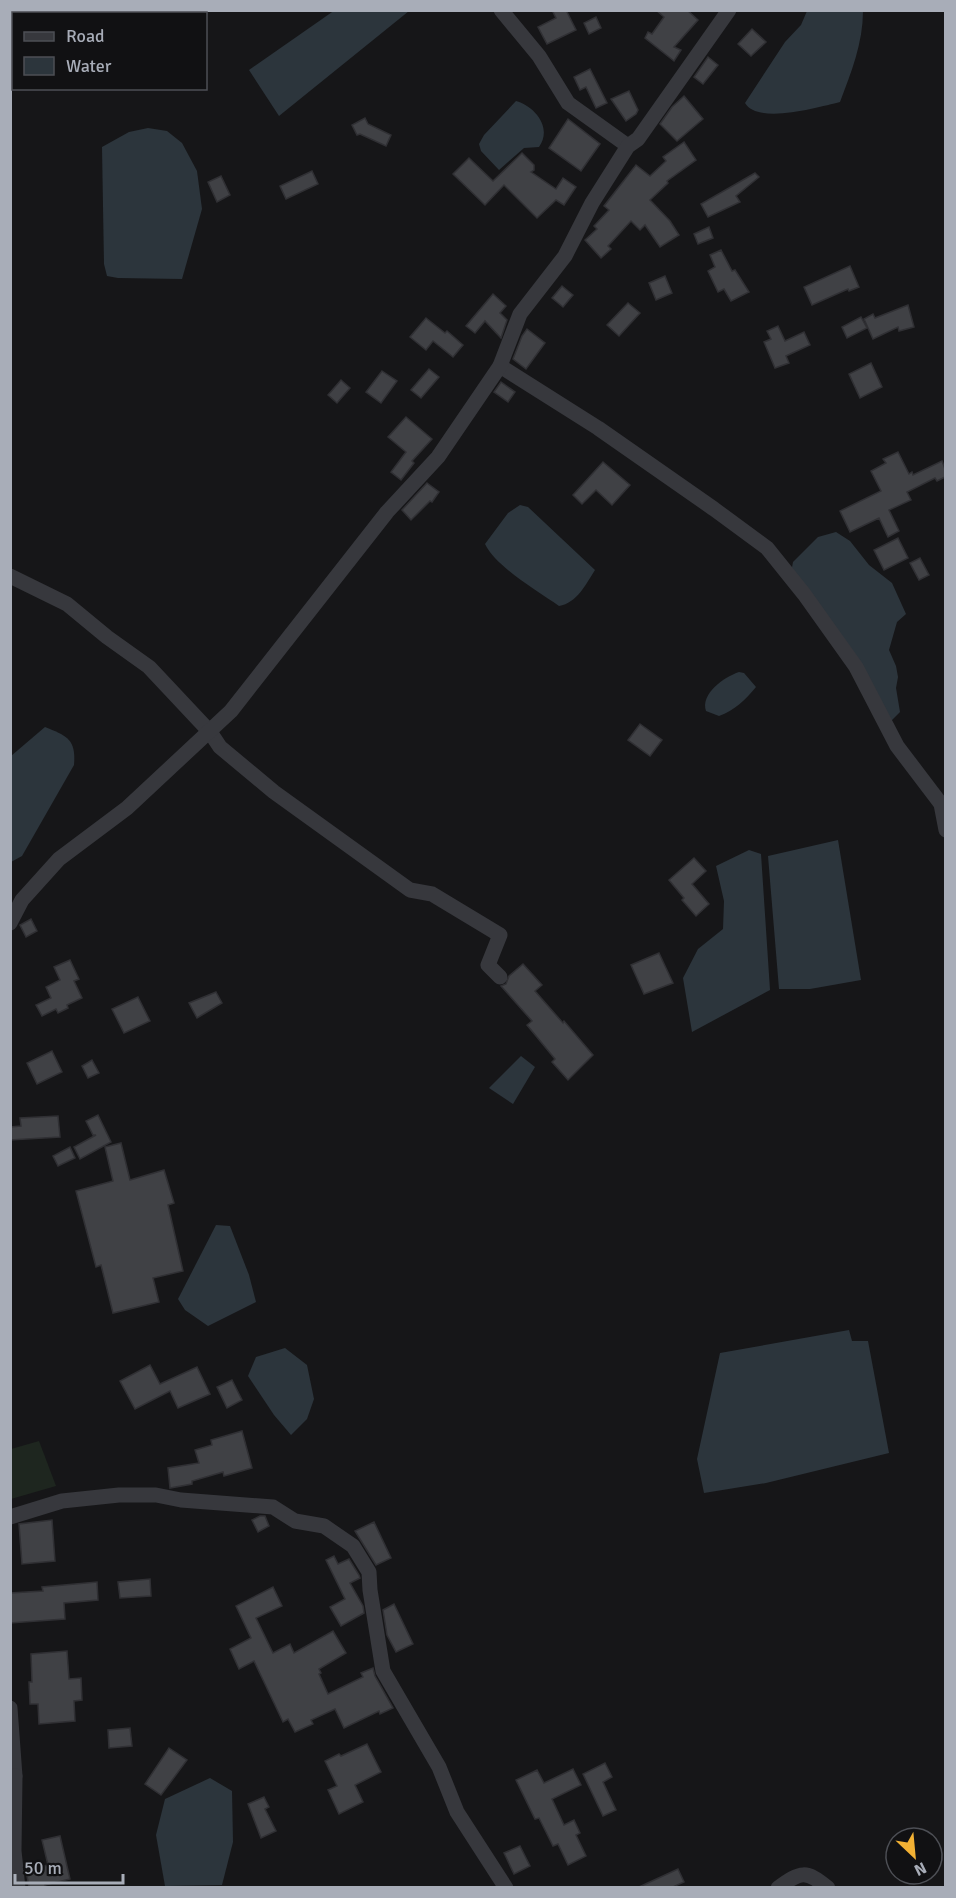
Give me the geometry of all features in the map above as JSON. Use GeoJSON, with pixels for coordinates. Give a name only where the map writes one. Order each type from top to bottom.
{"type":"FeatureCollection","features":[{"type":"Feature","properties":{"kind":"street"},"geometry":{"type":"LineString","coordinates":[[501,10],[539,56],[568,103],[628,146]]}},
{"type":"Feature","properties":{"kind":"street"},"geometry":{"type":"LineString","coordinates":[[10,923],[22,900],[59,858],[127,808],[231,711],[387,512],[438,457],[500,366],[520,314],[565,256],[592,203],[628,146],[638,139],[729,10]]}},
{"type":"Feature","properties":{"kind":"street"},"geometry":{"type":"LineString","coordinates":[[500,366],[598,428],[714,508],[767,548],[804,594],[856,667],[897,746],[941,804],[945,830]]}},
{"type":"Feature","properties":{"kind":"street"},"geometry":{"type":"LineString","coordinates":[[10,576],[67,604],[149,667],[210,732],[220,747],[274,792],[410,890],[432,894],[500,935],[488,965],[500,976]]}},
{"type":"Feature","properties":{"kind":"street"},"geometry":{"type":"LineString","coordinates":[[10,1517],[62,1501],[119,1495],[156,1495],[181,1500],[273,1507],[295,1521],[324,1526],[353,1546],[369,1572],[383,1671],[439,1767],[457,1812],[506,1887]]}},
{"type":"Feature","properties":{"kind":"street"},"geometry":{"type":"LineString","coordinates":[[10,1708],[14,1851],[18,1887]]}},
{"type":"Feature","properties":{"kind":"street"},"geometry":{"type":"LineString","coordinates":[[778,1887],[795,1875],[814,1876],[828,1887]]}},
{"type":"Feature","properties":{"kind":"shaded area"},"geometry":{"type":"Polygon","coordinates":[[[39,1441],[56,1486],[11,1499],[11,1449],[39,1441]]]}},
{"type":"Feature","properties":{"kind":"water"},"geometry":{"type":"Polygon","coordinates":[[[335,10],[409,11],[279,116],[249,70],[335,10]]]}},
{"type":"Feature","properties":{"kind":"water"},"geometry":{"type":"Polygon","coordinates":[[[807,11],[863,11],[859,46],[840,102],[790,113],[762,113],[752,109],[745,103],[785,42],[801,25],[807,11]]]}},
{"type":"Feature","properties":{"kind":"water"},"geometry":{"type":"Polygon","coordinates":[[[516,101],[529,107],[540,118],[544,132],[543,139],[539,147],[524,148],[499,170],[481,151],[479,144],[484,135],[516,101]]]}},
{"type":"Feature","properties":{"kind":"water"},"geometry":{"type":"Polygon","coordinates":[[[148,128],[167,131],[182,143],[197,171],[202,209],[182,279],[107,276],[104,264],[102,147],[129,132],[148,128]]]}},
{"type":"Feature","properties":{"kind":"water"},"geometry":{"type":"Polygon","coordinates":[[[520,505],[528,507],[595,570],[576,597],[565,604],[559,606],[518,578],[490,553],[485,544],[508,513],[520,505]]]}},
{"type":"Feature","properties":{"kind":"water"},"geometry":{"type":"Polygon","coordinates":[[[836,532],[850,541],[869,565],[892,583],[906,614],[897,622],[889,650],[898,677],[896,688],[900,712],[888,724],[791,573],[793,562],[818,537],[836,532]]]}},
{"type":"Feature","properties":{"kind":"water"},"geometry":{"type":"Polygon","coordinates":[[[739,672],[744,673],[756,687],[739,704],[724,714],[719,716],[706,711],[707,698],[715,687],[739,672]]]}},
{"type":"Feature","properties":{"kind":"water"},"geometry":{"type":"Polygon","coordinates":[[[45,727],[60,733],[69,740],[74,750],[74,765],[22,856],[11,862],[11,756],[45,727]]]}},
{"type":"Feature","properties":{"kind":"water"},"geometry":{"type":"Polygon","coordinates":[[[838,840],[861,980],[810,989],[779,989],[768,856],[838,840]]]}},
{"type":"Feature","properties":{"kind":"water"},"geometry":{"type":"Polygon","coordinates":[[[749,850],[761,854],[770,990],[692,1032],[683,978],[698,949],[723,929],[724,901],[716,866],[749,850]]]}},
{"type":"Feature","properties":{"kind":"water"},"geometry":{"type":"Polygon","coordinates":[[[521,1056],[535,1067],[513,1104],[489,1088],[521,1056]]]}},
{"type":"Feature","properties":{"kind":"water"},"geometry":{"type":"Polygon","coordinates":[[[216,1225],[230,1226],[249,1275],[256,1302],[208,1326],[185,1310],[178,1299],[216,1225]]]}},
{"type":"Feature","properties":{"kind":"water"},"geometry":{"type":"Polygon","coordinates":[[[849,1330],[852,1341],[868,1341],[889,1453],[766,1483],[704,1493],[697,1459],[720,1353],[849,1330]]]}},
{"type":"Feature","properties":{"kind":"water"},"geometry":{"type":"Polygon","coordinates":[[[285,1348],[307,1365],[314,1399],[307,1419],[291,1435],[274,1415],[248,1376],[256,1357],[285,1348]]]}},
{"type":"Feature","properties":{"kind":"water"},"geometry":{"type":"Polygon","coordinates":[[[210,1778],[232,1791],[233,1842],[222,1885],[165,1886],[156,1835],[165,1799],[210,1778]]]}},
{"type":"Feature","properties":{"kind":"building"},"geometry":{"type":"Polygon","coordinates":[[[552,10],[566,10],[576,30],[547,44],[538,27],[556,18],[552,10]]]}},
{"type":"Feature","properties":{"kind":"building"},"geometry":{"type":"Polygon","coordinates":[[[656,10],[687,10],[698,20],[674,47],[681,50],[674,61],[645,38],[648,32],[652,34],[664,17],[656,10]]]}},
{"type":"Feature","properties":{"kind":"building"},"geometry":{"type":"Polygon","coordinates":[[[596,17],[601,28],[589,34],[584,23],[596,17]]]}},
{"type":"Feature","properties":{"kind":"building"},"geometry":{"type":"Polygon","coordinates":[[[752,29],[766,42],[751,56],[738,44],[752,29]]]}},
{"type":"Feature","properties":{"kind":"building"},"geometry":{"type":"Polygon","coordinates":[[[708,57],[718,65],[703,84],[694,77],[708,57]]]}},
{"type":"Feature","properties":{"kind":"building"},"geometry":{"type":"Polygon","coordinates":[[[590,69],[607,103],[596,108],[586,87],[580,90],[574,77],[590,69]]]}},
{"type":"Feature","properties":{"kind":"building"},"geometry":{"type":"Polygon","coordinates":[[[629,91],[638,110],[626,121],[611,99],[629,91]]]}},
{"type":"Feature","properties":{"kind":"building"},"geometry":{"type":"Polygon","coordinates":[[[684,96],[703,119],[677,141],[660,124],[672,107],[684,96]]]}},
{"type":"Feature","properties":{"kind":"building"},"geometry":{"type":"Polygon","coordinates":[[[365,118],[368,124],[391,135],[386,146],[360,134],[357,135],[352,125],[365,118]]]}},
{"type":"Feature","properties":{"kind":"building"},"geometry":{"type":"Polygon","coordinates":[[[568,119],[600,144],[581,171],[549,148],[568,119]]]}},
{"type":"Feature","properties":{"kind":"building"},"geometry":{"type":"Polygon","coordinates":[[[684,142],[696,160],[667,181],[668,183],[650,200],[670,221],[679,235],[660,247],[645,225],[640,230],[631,221],[608,246],[611,249],[601,258],[585,240],[597,229],[594,226],[609,210],[604,206],[636,165],[650,176],[666,161],[663,157],[684,142]]]}},
{"type":"Feature","properties":{"kind":"building"},"geometry":{"type":"Polygon","coordinates":[[[522,153],[534,165],[534,170],[531,172],[556,189],[563,178],[576,187],[564,205],[556,200],[537,218],[504,185],[485,205],[453,174],[469,158],[493,181],[522,153]]]}},
{"type":"Feature","properties":{"kind":"building"},"geometry":{"type":"Polygon","coordinates":[[[312,171],[318,184],[286,199],[280,186],[312,171]]]}},
{"type":"Feature","properties":{"kind":"building"},"geometry":{"type":"Polygon","coordinates":[[[755,173],[759,177],[736,196],[740,202],[708,217],[701,204],[755,173]]]}},
{"type":"Feature","properties":{"kind":"building"},"geometry":{"type":"Polygon","coordinates":[[[221,176],[230,195],[217,202],[208,182],[221,176]]]}},
{"type":"Feature","properties":{"kind":"building"},"geometry":{"type":"Polygon","coordinates":[[[709,227],[713,238],[698,244],[694,234],[709,227]]]}},
{"type":"Feature","properties":{"kind":"building"},"geometry":{"type":"Polygon","coordinates":[[[721,250],[732,271],[735,270],[749,292],[731,301],[724,289],[718,292],[708,271],[715,267],[710,255],[721,250]]]}},
{"type":"Feature","properties":{"kind":"building"},"geometry":{"type":"Polygon","coordinates":[[[850,266],[859,287],[849,291],[848,289],[812,305],[804,287],[850,266]]]}},
{"type":"Feature","properties":{"kind":"building"},"geometry":{"type":"Polygon","coordinates":[[[665,276],[672,293],[656,300],[649,283],[665,276]]]}},
{"type":"Feature","properties":{"kind":"building"},"geometry":{"type":"Polygon","coordinates":[[[562,286],[573,295],[563,307],[552,298],[562,286]]]}},
{"type":"Feature","properties":{"kind":"building"},"geometry":{"type":"Polygon","coordinates":[[[493,294],[506,306],[500,313],[507,320],[501,338],[485,321],[475,333],[466,326],[493,294]]]}},
{"type":"Feature","properties":{"kind":"building"},"geometry":{"type":"Polygon","coordinates":[[[628,303],[640,313],[619,336],[607,325],[628,303]]]}},
{"type":"Feature","properties":{"kind":"building"},"geometry":{"type":"Polygon","coordinates":[[[908,305],[914,327],[899,331],[898,327],[873,339],[864,319],[873,314],[875,318],[908,305]]]}},
{"type":"Feature","properties":{"kind":"building"},"geometry":{"type":"Polygon","coordinates":[[[861,317],[867,328],[847,338],[842,327],[861,317]]]}},
{"type":"Feature","properties":{"kind":"building"},"geometry":{"type":"Polygon","coordinates":[[[426,318],[445,333],[447,331],[463,345],[453,357],[433,341],[426,350],[410,337],[426,318]]]}},
{"type":"Feature","properties":{"kind":"building"},"geometry":{"type":"Polygon","coordinates":[[[778,326],[785,341],[804,332],[810,345],[786,356],[789,363],[775,368],[764,342],[771,339],[767,331],[778,326]]]}},
{"type":"Feature","properties":{"kind":"building"},"geometry":{"type":"Polygon","coordinates":[[[527,329],[545,343],[526,369],[513,359],[527,329]]]}},
{"type":"Feature","properties":{"kind":"building"},"geometry":{"type":"Polygon","coordinates":[[[871,363],[882,387],[860,398],[849,374],[871,363]]]}},
{"type":"Feature","properties":{"kind":"building"},"geometry":{"type":"Polygon","coordinates":[[[429,369],[439,377],[421,398],[411,390],[429,369]]]}},
{"type":"Feature","properties":{"kind":"building"},"geometry":{"type":"Polygon","coordinates":[[[382,371],[397,381],[381,403],[366,392],[382,371]]]}},
{"type":"Feature","properties":{"kind":"building"},"geometry":{"type":"Polygon","coordinates":[[[341,380],[350,388],[337,403],[328,395],[341,380]]]}},
{"type":"Feature","properties":{"kind":"building"},"geometry":{"type":"Polygon","coordinates":[[[501,382],[515,392],[508,402],[494,392],[501,382]]]}},
{"type":"Feature","properties":{"kind":"building"},"geometry":{"type":"Polygon","coordinates":[[[406,417],[432,439],[412,461],[414,463],[401,480],[391,472],[406,452],[388,437],[406,417]]]}},
{"type":"Feature","properties":{"kind":"building"},"geometry":{"type":"Polygon","coordinates":[[[898,452],[909,474],[912,472],[913,475],[942,461],[945,477],[937,481],[935,478],[907,492],[911,500],[889,510],[899,531],[888,537],[879,518],[850,532],[840,511],[881,491],[871,471],[886,463],[883,459],[898,452]]]}},
{"type":"Feature","properties":{"kind":"building"},"geometry":{"type":"Polygon","coordinates":[[[603,462],[630,485],[612,505],[596,490],[582,504],[573,495],[603,462]]]}},
{"type":"Feature","properties":{"kind":"building"},"geometry":{"type":"Polygon","coordinates":[[[427,483],[439,492],[432,502],[430,501],[411,520],[402,510],[427,483]]]}},
{"type":"Feature","properties":{"kind":"building"},"geometry":{"type":"Polygon","coordinates":[[[898,538],[908,558],[884,570],[874,550],[898,538]]]}},
{"type":"Feature","properties":{"kind":"building"},"geometry":{"type":"Polygon","coordinates":[[[920,558],[929,575],[919,580],[910,563],[920,558]]]}},
{"type":"Feature","properties":{"kind":"building"},"geometry":{"type":"Polygon","coordinates":[[[640,724],[662,740],[650,756],[628,740],[640,724]]]}},
{"type":"Feature","properties":{"kind":"building"},"geometry":{"type":"Polygon","coordinates":[[[694,858],[706,871],[692,884],[709,904],[696,916],[669,880],[694,858]]]}},
{"type":"Feature","properties":{"kind":"building"},"geometry":{"type":"Polygon","coordinates":[[[31,919],[37,931],[26,937],[20,925],[31,919]]]}},
{"type":"Feature","properties":{"kind":"building"},"geometry":{"type":"Polygon","coordinates":[[[659,953],[673,983],[644,994],[631,965],[659,953]]]}},
{"type":"Feature","properties":{"kind":"building"},"geometry":{"type":"Polygon","coordinates":[[[70,960],[79,979],[74,981],[82,998],[67,1005],[68,1008],[58,1013],[56,1009],[42,1016],[36,1005],[51,998],[46,987],[60,980],[54,967],[70,960]]]}},
{"type":"Feature","properties":{"kind":"building"},"geometry":{"type":"Polygon","coordinates":[[[523,964],[542,985],[535,991],[593,1055],[568,1080],[552,1062],[555,1059],[527,1025],[532,1021],[501,986],[506,984],[509,976],[523,964]]]}},
{"type":"Feature","properties":{"kind":"building"},"geometry":{"type":"Polygon","coordinates":[[[216,992],[222,1003],[197,1018],[189,1003],[216,992]]]}},
{"type":"Feature","properties":{"kind":"building"},"geometry":{"type":"Polygon","coordinates":[[[138,997],[150,1021],[124,1033],[112,1009],[138,997]]]}},
{"type":"Feature","properties":{"kind":"building"},"geometry":{"type":"Polygon","coordinates":[[[52,1051],[62,1072],[37,1084],[27,1063],[52,1051]]]}},
{"type":"Feature","properties":{"kind":"building"},"geometry":{"type":"Polygon","coordinates":[[[92,1060],[99,1073],[88,1078],[82,1066],[92,1060]]]}},
{"type":"Feature","properties":{"kind":"building"},"geometry":{"type":"Polygon","coordinates":[[[98,1115],[111,1142],[80,1159],[74,1147],[96,1135],[93,1135],[86,1121],[98,1115]]]}},
{"type":"Feature","properties":{"kind":"building"},"geometry":{"type":"Polygon","coordinates":[[[58,1116],[60,1137],[10,1140],[10,1127],[21,1126],[20,1118],[58,1116]]]}},
{"type":"Feature","properties":{"kind":"building"},"geometry":{"type":"Polygon","coordinates":[[[121,1143],[130,1180],[164,1170],[174,1203],[168,1205],[183,1271],[153,1278],[159,1302],[113,1313],[101,1265],[96,1267],[76,1191],[113,1181],[105,1147],[121,1143]]]}},
{"type":"Feature","properties":{"kind":"building"},"geometry":{"type":"Polygon","coordinates":[[[70,1147],[75,1158],[58,1166],[53,1156],[70,1147]]]}},
{"type":"Feature","properties":{"kind":"building"},"geometry":{"type":"Polygon","coordinates":[[[150,1365],[160,1384],[197,1367],[210,1394],[178,1408],[170,1391],[135,1409],[120,1381],[150,1365]]]}},
{"type":"Feature","properties":{"kind":"building"},"geometry":{"type":"Polygon","coordinates":[[[232,1380],[242,1400],[227,1408],[217,1387],[232,1380]]]}},
{"type":"Feature","properties":{"kind":"building"},"geometry":{"type":"Polygon","coordinates":[[[242,1431],[252,1468],[224,1476],[223,1472],[192,1481],[192,1484],[170,1488],[168,1468],[199,1463],[195,1450],[212,1445],[211,1440],[242,1431]]]}},
{"type":"Feature","properties":{"kind":"building"},"geometry":{"type":"Polygon","coordinates":[[[265,1516],[269,1526],[258,1532],[252,1520],[265,1516]]]}},
{"type":"Feature","properties":{"kind":"building"},"geometry":{"type":"Polygon","coordinates":[[[52,1520],[55,1561],[22,1564],[19,1524],[52,1520]]]}},
{"type":"Feature","properties":{"kind":"building"},"geometry":{"type":"Polygon","coordinates":[[[374,1522],[391,1558],[376,1565],[355,1531],[374,1522]]]}},
{"type":"Feature","properties":{"kind":"building"},"geometry":{"type":"Polygon","coordinates":[[[334,1556],[338,1564],[349,1559],[359,1575],[360,1578],[350,1583],[363,1606],[364,1613],[341,1626],[330,1607],[345,1599],[326,1560],[334,1556]]]}},
{"type":"Feature","properties":{"kind":"building"},"geometry":{"type":"Polygon","coordinates":[[[150,1579],[151,1596],[120,1598],[118,1582],[150,1579]]]}},
{"type":"Feature","properties":{"kind":"building"},"geometry":{"type":"Polygon","coordinates":[[[97,1582],[98,1600],[64,1603],[65,1619],[10,1623],[10,1593],[43,1591],[42,1587],[97,1582]]]}},
{"type":"Feature","properties":{"kind":"building"},"geometry":{"type":"Polygon","coordinates":[[[273,1587],[282,1606],[256,1618],[273,1653],[290,1644],[294,1653],[333,1631],[346,1653],[319,1669],[328,1694],[363,1677],[361,1673],[373,1668],[393,1708],[380,1714],[379,1711],[344,1728],[335,1709],[311,1720],[313,1724],[295,1732],[288,1719],[283,1722],[254,1661],[239,1669],[230,1649],[251,1638],[236,1606],[273,1587]]]}},
{"type":"Feature","properties":{"kind":"building"},"geometry":{"type":"Polygon","coordinates":[[[394,1604],[413,1644],[396,1652],[387,1635],[383,1610],[394,1604]]]}},
{"type":"Feature","properties":{"kind":"building"},"geometry":{"type":"Polygon","coordinates":[[[67,1651],[69,1679],[81,1678],[82,1700],[74,1701],[75,1721],[39,1724],[38,1704],[30,1704],[31,1654],[67,1651]]]}},
{"type":"Feature","properties":{"kind":"building"},"geometry":{"type":"Polygon","coordinates":[[[130,1728],[132,1746],[109,1748],[108,1730],[130,1728]]]}},
{"type":"Feature","properties":{"kind":"building"},"geometry":{"type":"Polygon","coordinates":[[[367,1744],[381,1772],[355,1785],[363,1802],[339,1814],[328,1790],[337,1786],[325,1761],[367,1744]]]}},
{"type":"Feature","properties":{"kind":"building"},"geometry":{"type":"Polygon","coordinates":[[[169,1748],[187,1760],[161,1795],[145,1784],[169,1748]]]}},
{"type":"Feature","properties":{"kind":"building"},"geometry":{"type":"Polygon","coordinates":[[[605,1763],[612,1777],[603,1782],[616,1810],[603,1816],[583,1774],[605,1763]]]}},
{"type":"Feature","properties":{"kind":"building"},"geometry":{"type":"Polygon","coordinates":[[[573,1769],[581,1785],[552,1799],[564,1825],[574,1820],[580,1833],[576,1835],[586,1856],[568,1865],[558,1844],[553,1846],[539,1818],[535,1819],[516,1780],[537,1770],[544,1783],[573,1769]]]}},
{"type":"Feature","properties":{"kind":"building"},"geometry":{"type":"Polygon","coordinates":[[[264,1797],[269,1807],[265,1809],[276,1831],[261,1838],[248,1804],[264,1797]]]}},
{"type":"Feature","properties":{"kind":"building"},"geometry":{"type":"Polygon","coordinates":[[[60,1836],[70,1879],[45,1885],[46,1887],[29,1887],[26,1870],[48,1865],[42,1840],[60,1836]]]}},
{"type":"Feature","properties":{"kind":"building"},"geometry":{"type":"Polygon","coordinates":[[[520,1846],[530,1866],[514,1874],[504,1853],[520,1846]]]}},
{"type":"Feature","properties":{"kind":"building"},"geometry":{"type":"Polygon","coordinates":[[[678,1869],[684,1882],[673,1887],[639,1887],[678,1869]]]}}]}
